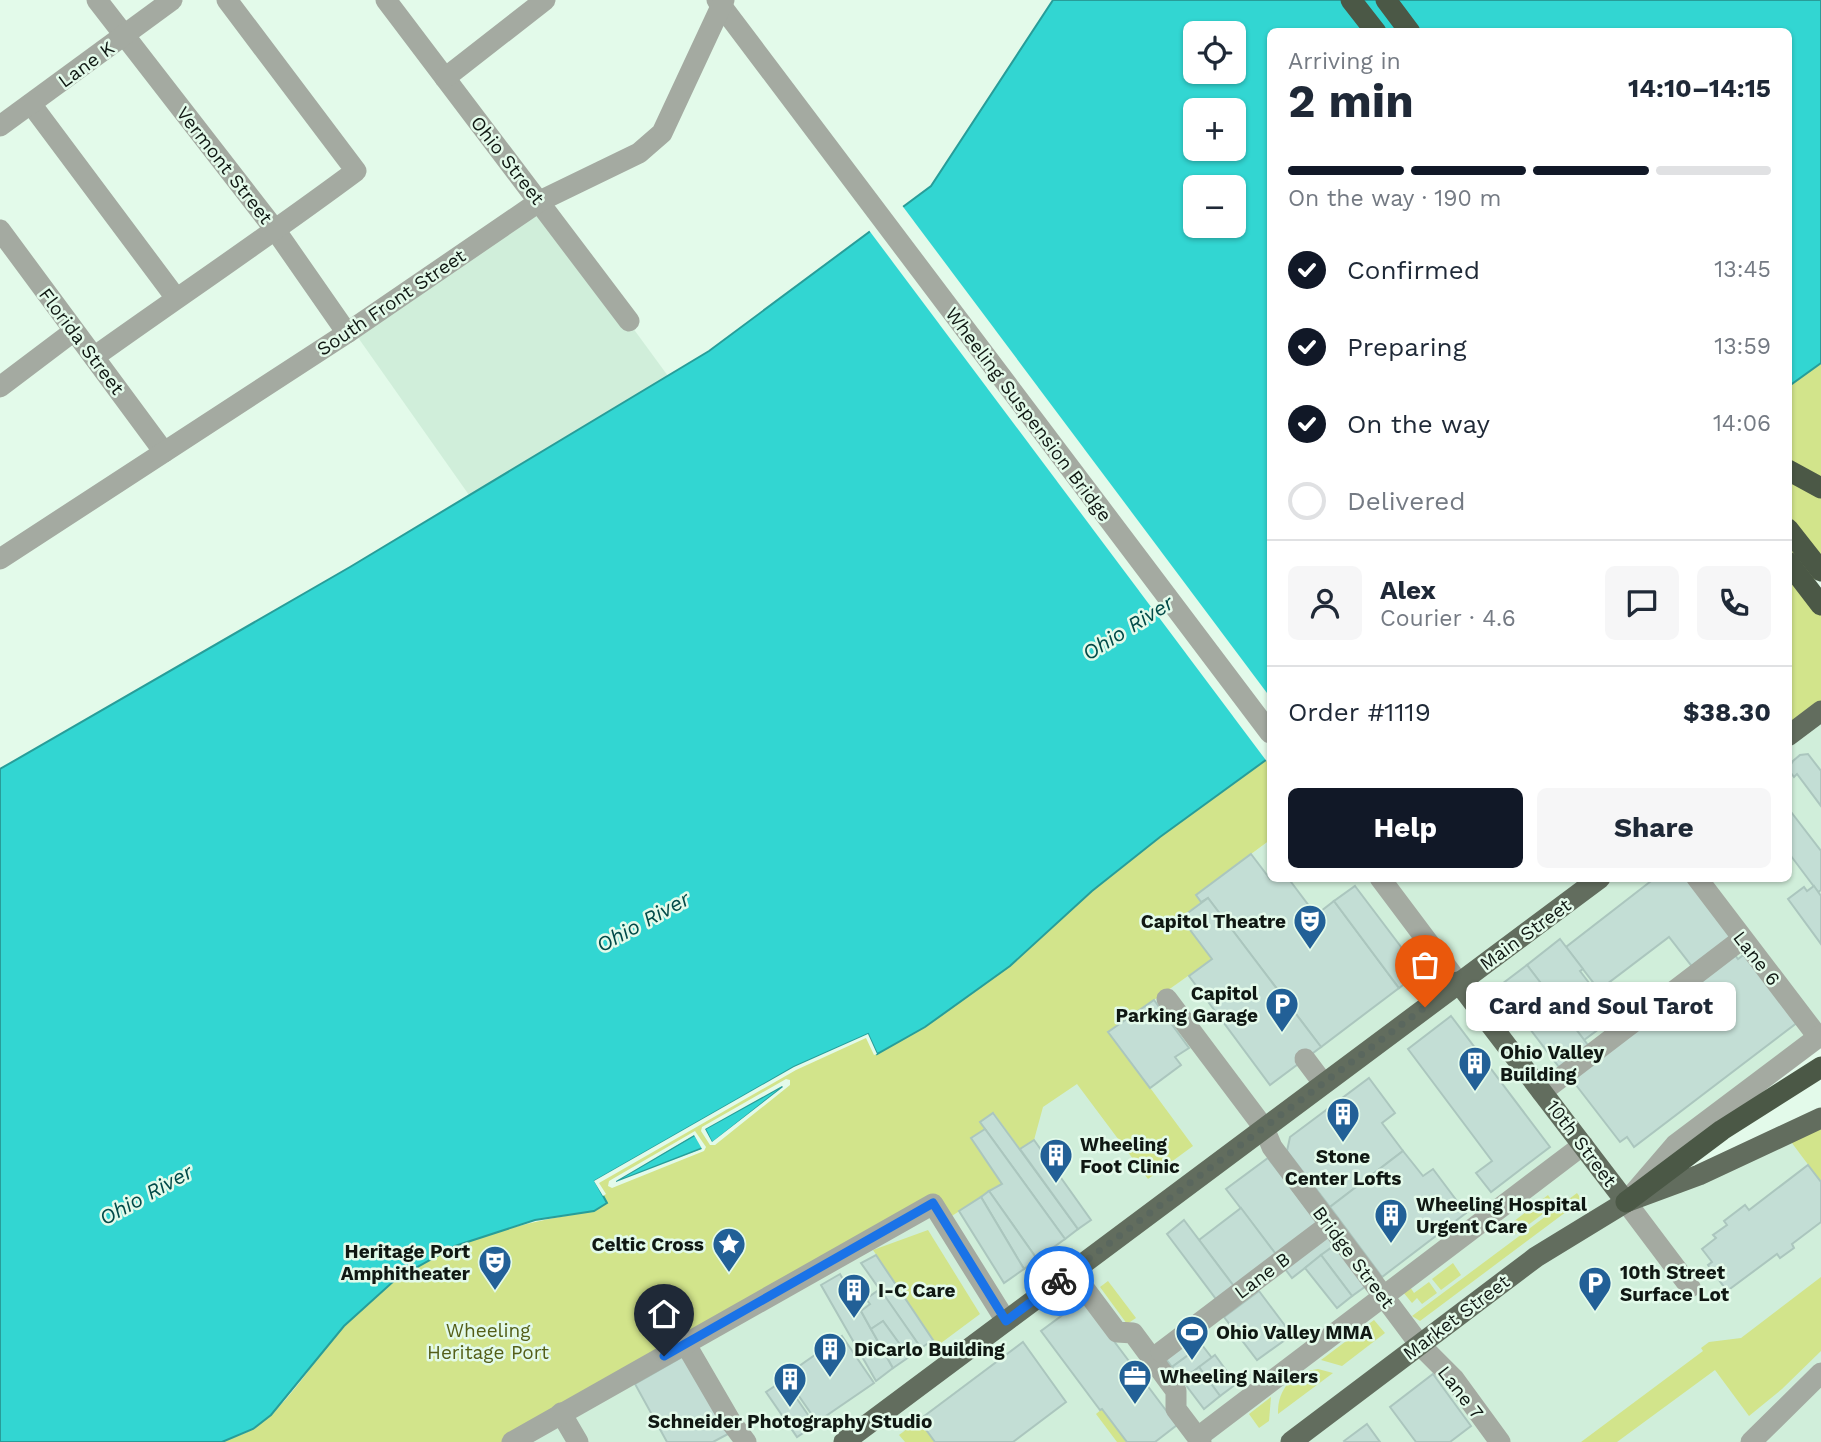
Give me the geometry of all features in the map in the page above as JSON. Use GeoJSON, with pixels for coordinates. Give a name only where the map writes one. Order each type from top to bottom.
{"type":"FeatureCollection","features":[{"type":"Feature","properties":{"kind":"highway"},"geometry":{"type":"LineString","coordinates":[[1351,0],[1373,28]]}},
{"type":"Feature","properties":{"kind":"highway"},"geometry":{"type":"LineString","coordinates":[[1386,0],[1407,28]]}},
{"type":"Feature","properties":{"kind":"highway"},"geometry":{"type":"LineString","coordinates":[[1792,472],[1821,488]]}},
{"type":"Feature","properties":{"kind":"highway"},"geometry":{"type":"LineString","coordinates":[[1792,527],[1821,557]]}},
{"type":"Feature","properties":{"kind":"highway"},"geometry":{"type":"LineString","coordinates":[[1792,534],[1821,571]]}},
{"type":"Feature","properties":{"kind":"highway"},"geometry":{"type":"LineString","coordinates":[[1792,567],[1821,605]]}},
{"type":"Feature","properties":{"kind":"highway"},"geometry":{"type":"LineString","coordinates":[[1626,1202],[1721,1129],[1821,1067]]}},
{"type":"Feature","properties":{"kind":"main road"},"geometry":{"type":"LineString","coordinates":[[1792,733],[1821,711]]}},
{"type":"Feature","properties":{"kind":"main road","name":"Main Street"},"geometry":{"type":"LineString","coordinates":[[844,1442],[1595,882]]}},
{"type":"Feature","properties":{"kind":"main road","name":"10th Street"},"geometry":{"type":"LineString","coordinates":[[1458,982],[1626,1202]]}},
{"type":"Feature","properties":{"kind":"main road","name":"Market Street"},"geometry":{"type":"LineString","coordinates":[[1292,1442],[1536,1257],[1626,1202],[1699,1175],[1821,1118]]}},
{"type":"Feature","properties":{"kind":"street","name":"Vermont Street"},"geometry":{"type":"LineString","coordinates":[[97,0],[276,231],[346,333]]}},
{"type":"Feature","properties":{"kind":"street","name":"Lane K"},"geometry":{"type":"LineString","coordinates":[[0,126],[172,0]]}},
{"type":"Feature","properties":{"kind":"street"},"geometry":{"type":"LineString","coordinates":[[94,357],[240,252],[276,231],[356,171],[227,0]]}},
{"type":"Feature","properties":{"kind":"street","name":"Ohio Street"},"geometry":{"type":"LineString","coordinates":[[386,0],[629,321]]}},
{"type":"Feature","properties":{"kind":"street"},"geometry":{"type":"LineString","coordinates":[[445,78],[545,0]]}},
{"type":"Feature","properties":{"kind":"street","name":"Wheeling Suspension Bridge"},"geometry":{"type":"LineString","coordinates":[[721,2],[1267,729]]}},
{"type":"Feature","properties":{"kind":"street","name":"South Front Street"},"geometry":{"type":"LineString","coordinates":[[0,559],[346,333],[540,201],[639,153],[662,133],[721,2]]}},
{"type":"Feature","properties":{"kind":"street"},"geometry":{"type":"LineString","coordinates":[[31,104],[176,298]]}},
{"type":"Feature","properties":{"kind":"street","name":"Florida Street"},"geometry":{"type":"LineString","coordinates":[[4,243],[94,357],[164,452]]}},
{"type":"Feature","properties":{"kind":"street"},"geometry":{"type":"LineString","coordinates":[[0,387],[74,331]]}},
{"type":"Feature","properties":{"kind":"street","name":"10th Street"},"geometry":{"type":"LineString","coordinates":[[1383,882],[1458,982]]}},
{"type":"Feature","properties":{"kind":"street","name":"Lane 6"},"geometry":{"type":"LineString","coordinates":[[1699,882],[1820,1036]]}},
{"type":"Feature","properties":{"kind":"street"},"geometry":{"type":"LineString","coordinates":[[1542,1091],[1742,939]]}},
{"type":"Feature","properties":{"kind":"street","name":"Bridge Street"},"geometry":{"type":"LineString","coordinates":[[1167,999],[1264,1128],[1272,1147],[1420,1345]]}},
{"type":"Feature","properties":{"kind":"street","name":"Market Street"},"geometry":{"type":"LineString","coordinates":[[1626,1202],[1675,1145],[1820,1036]]}},
{"type":"Feature","properties":{"kind":"street"},"geometry":{"type":"LineString","coordinates":[[1305,1059],[1324,1083]]}},
{"type":"Feature","properties":{"kind":"street"},"geometry":{"type":"LineString","coordinates":[[1072,1272],[1117,1332],[1133,1333],[1176,1391],[1177,1409],[1199,1440],[1583,1145]]}},
{"type":"Feature","properties":{"kind":"street"},"geometry":{"type":"LineString","coordinates":[[1626,1202],[1690,1287]]}},
{"type":"Feature","properties":{"kind":"street"},"geometry":{"type":"LineString","coordinates":[[512,1442],[933,1203],[1006,1321]]}},
{"type":"Feature","properties":{"kind":"street","name":"Lane B"},"geometry":{"type":"LineString","coordinates":[[1161,1352],[1330,1224]]}},
{"type":"Feature","properties":{"kind":"street"},"geometry":{"type":"LineString","coordinates":[[685,1343],[731,1422],[746,1442]]}},
{"type":"Feature","properties":{"kind":"street","name":"Lane 7"},"geometry":{"type":"LineString","coordinates":[[1420,1345],[1454,1379],[1500,1442]]}},
{"type":"Feature","properties":{"kind":"street"},"geometry":{"type":"LineString","coordinates":[[1751,1442],[1821,1373]]}},
{"type":"Feature","properties":{"kind":"street"},"geometry":{"type":"LineString","coordinates":[[561,1413],[578,1442]]}},
{"type":"Feature","properties":{"kind":"shaded area"},"geometry":{"type":"Polygon","coordinates":[[[540,201],[668,376],[469,495],[352,329],[540,201]]]}},
{"type":"Feature","properties":{"kind":"shaded area"},"geometry":{"type":"Polygon","coordinates":[[[1821,702],[1821,1035],[1641,1185],[1821,1129],[1821,1442],[1766,1442],[1759,1435],[1750,1442],[512,1442],[933,1204],[944,1221],[1001,1184],[971,1138],[980,1122],[1212,959],[1181,918],[1201,902],[1196,895],[1267,842],[1267,882],[1792,882],[1792,726],[1821,702]]]}},
{"type":"Feature","properties":{"kind":"green space"},"geometry":{"type":"Polygon","coordinates":[[[1821,363],[1821,574],[1806,585],[1821,605],[1821,711],[1792,734],[1792,384],[1821,363]]]}},
{"type":"Feature","properties":{"kind":"green space","name":"Wheeling Heritage Port"},"geometry":{"type":"Polygon","coordinates":[[[1267,759],[1267,842],[1196,895],[1201,902],[1182,918],[1212,959],[1109,1032],[1193,1146],[1148,1179],[1077,1084],[1043,1107],[1034,1140],[1020,1149],[994,1113],[981,1122],[985,1129],[972,1139],[1002,1184],[944,1221],[933,1204],[512,1442],[222,1442],[252,1429],[269,1417],[343,1327],[398,1279],[427,1261],[490,1234],[594,1211],[594,1181],[794,1067],[868,1034],[877,1054],[925,1027],[1010,966],[1092,891],[1160,837],[1267,759]]]}},
{"type":"Feature","properties":{"kind":"green space"},"geometry":{"type":"Polygon","coordinates":[[[1821,1118],[1821,1182],[1786,1135],[1821,1118]]]}},
{"type":"Feature","properties":{"kind":"green space"},"geometry":{"type":"Polygon","coordinates":[[[1577,1193],[1582,1200],[1420,1321],[1412,1316],[1577,1193]]]}},
{"type":"Feature","properties":{"kind":"green space"},"geometry":{"type":"Polygon","coordinates":[[[1548,1195],[1555,1205],[1516,1234],[1509,1225],[1548,1195]]]}},
{"type":"Feature","properties":{"kind":"green space"},"geometry":{"type":"Polygon","coordinates":[[[928,1230],[980,1314],[937,1346],[873,1250],[928,1230]]]}},
{"type":"Feature","properties":{"kind":"green space"},"geometry":{"type":"Polygon","coordinates":[[[1453,1263],[1461,1275],[1441,1290],[1432,1279],[1453,1263]]]}},
{"type":"Feature","properties":{"kind":"green space"},"geometry":{"type":"Polygon","coordinates":[[[1821,1277],[1821,1351],[1749,1416],[1715,1370],[1617,1442],[1581,1442],[1703,1351],[1701,1348],[1709,1342],[1741,1338],[1821,1277]]]}},
{"type":"Feature","properties":{"kind":"green space"},"geometry":{"type":"Polygon","coordinates":[[[1108,1281],[1136,1318],[1127,1324],[1100,1287],[1108,1281]]]}},
{"type":"Feature","properties":{"kind":"green space"},"geometry":{"type":"Polygon","coordinates":[[[1429,1282],[1437,1293],[1422,1304],[1417,1298],[1412,1303],[1403,1292],[1410,1287],[1414,1293],[1429,1282]]]}},
{"type":"Feature","properties":{"kind":"green space"},"geometry":{"type":"Polygon","coordinates":[[[1374,1320],[1385,1333],[1342,1366],[1321,1360],[1374,1320]]]}},
{"type":"Feature","properties":{"kind":"green space"},"geometry":{"type":"Polygon","coordinates":[[[1318,1369],[1333,1373],[1278,1414],[1280,1396],[1289,1383],[1301,1374],[1318,1369]]]}},
{"type":"Feature","properties":{"kind":"green space"},"geometry":{"type":"Polygon","coordinates":[[[1271,1397],[1269,1421],[1259,1428],[1249,1414],[1271,1397]]]}},
{"type":"Feature","properties":{"kind":"green space"},"geometry":{"type":"Polygon","coordinates":[[[1102,1409],[1127,1442],[1117,1442],[1096,1414],[1102,1409]]]}},
{"type":"Feature","properties":{"kind":"green space"},"geometry":{"type":"Polygon","coordinates":[[[919,1420],[935,1442],[905,1442],[899,1435],[919,1420]]]}},
{"type":"Feature","properties":{"kind":"water","name":"Ohio River"},"geometry":{"type":"Polygon","coordinates":[[[1053,0],[1821,0],[1821,363],[1792,384],[1792,28],[1267,28],[1267,759],[1160,837],[1092,891],[1010,966],[925,1027],[877,1054],[868,1034],[794,1067],[595,1181],[607,1203],[594,1211],[535,1220],[455,1246],[396,1279],[344,1326],[271,1415],[253,1429],[222,1442],[0,1442],[0,769],[350,567],[709,351],[931,186],[1053,0]]]}},
{"type":"Feature","properties":{"kind":"water"},"geometry":{"type":"Polygon","coordinates":[[[788,1083],[712,1143],[705,1129],[788,1083]]]}},
{"type":"Feature","properties":{"kind":"water"},"geometry":{"type":"Polygon","coordinates":[[[695,1135],[703,1148],[611,1184],[695,1135]]]}},
{"type":"Feature","properties":{"kind":"pier"},"geometry":{"type":"Polygon","coordinates":[[[901,204],[1267,693],[1267,762],[868,229],[901,204]]]}},
{"type":"Feature","properties":{"kind":"pier"},"geometry":{"type":"Polygon","coordinates":[[[868,1034],[877,1054],[874,1055],[866,1038],[796,1070],[599,1183],[606,1194],[603,1196],[594,1181],[794,1067],[868,1034]]]}},
{"type":"Feature","properties":{"kind":"pier"},"geometry":{"type":"Polygon","coordinates":[[[786,1079],[790,1080],[790,1085],[715,1145],[710,1145],[701,1131],[702,1127],[786,1079]],[[783,1087],[705,1129],[712,1142],[783,1087]]]}},
{"type":"Feature","properties":{"kind":"pier"},"geometry":{"type":"Polygon","coordinates":[[[695,1131],[706,1147],[704,1151],[612,1188],[608,1186],[609,1181],[695,1131]],[[694,1135],[616,1182],[702,1149],[694,1135]]]}},
{"type":"Feature","properties":{"kind":"building"},"geometry":{"type":"Polygon","coordinates":[[[1808,754],[1821,771],[1821,806],[1797,774],[1794,777],[1792,774],[1792,763],[1800,755],[1808,754]]]}},
{"type":"Feature","properties":{"kind":"building"},"geometry":{"type":"Polygon","coordinates":[[[1792,813],[1821,851],[1821,890],[1818,892],[1792,857],[1792,813]]]}},
{"type":"Feature","properties":{"kind":"building","name":"Capitol Theatre"},"geometry":{"type":"Polygon","coordinates":[[[1251,854],[1267,875],[1267,882],[1291,882],[1316,915],[1334,901],[1399,988],[1321,1047],[1208,898],[1201,902],[1196,895],[1251,854]]]}},
{"type":"Feature","properties":{"kind":"building"},"geometry":{"type":"Polygon","coordinates":[[[1650,882],[1695,882],[1736,937],[1694,969],[1669,937],[1599,990],[1566,947],[1650,882]]]}},
{"type":"Feature","properties":{"kind":"building"},"geometry":{"type":"Polygon","coordinates":[[[1355,886],[1420,972],[1399,988],[1334,901],[1355,886]]]}},
{"type":"Feature","properties":{"kind":"building"},"geometry":{"type":"Polygon","coordinates":[[[1814,886],[1821,896],[1821,944],[1788,899],[1804,887],[1807,891],[1814,886]]]}},
{"type":"Feature","properties":{"kind":"building"},"geometry":{"type":"Polygon","coordinates":[[[1208,898],[1321,1047],[1270,1085],[1189,976],[1212,959],[1181,918],[1208,898]]]}},
{"type":"Feature","properties":{"kind":"building"},"geometry":{"type":"Polygon","coordinates":[[[1560,939],[1615,1017],[1584,1040],[1527,965],[1560,939]]]}},
{"type":"Feature","properties":{"kind":"building"},"geometry":{"type":"Polygon","coordinates":[[[1732,951],[1738,959],[1746,953],[1798,1022],[1634,1147],[1627,1137],[1620,1142],[1569,1076],[1732,951]]]}},
{"type":"Feature","properties":{"kind":"building"},"geometry":{"type":"Polygon","coordinates":[[[1527,965],[1588,1045],[1559,1067],[1498,987],[1527,965]]]}},
{"type":"Feature","properties":{"kind":"building"},"geometry":{"type":"Polygon","coordinates":[[[1154,1000],[1189,1048],[1175,1057],[1181,1065],[1150,1088],[1108,1032],[1154,1000]]]}},
{"type":"Feature","properties":{"kind":"building","name":"Ohio Valley Building"},"geometry":{"type":"Polygon","coordinates":[[[1451,1016],[1550,1147],[1491,1192],[1476,1173],[1492,1161],[1408,1049],[1451,1016]]]}},
{"type":"Feature","properties":{"kind":"building","name":"Stone Center Lofts"},"geometry":{"type":"Polygon","coordinates":[[[1369,1078],[1395,1113],[1382,1123],[1403,1151],[1330,1207],[1287,1151],[1290,1137],[1369,1078]]]}},
{"type":"Feature","properties":{"kind":"building"},"geometry":{"type":"Polygon","coordinates":[[[993,1113],[1078,1229],[1065,1239],[980,1122],[993,1113]]]}},
{"type":"Feature","properties":{"kind":"building"},"geometry":{"type":"Polygon","coordinates":[[[985,1129],[1065,1239],[1037,1259],[989,1191],[1002,1184],[971,1138],[985,1129]]]}},
{"type":"Feature","properties":{"kind":"building","name":"Wheeling Foot Clinic"},"geometry":{"type":"Polygon","coordinates":[[[1034,1140],[1091,1220],[1078,1229],[1020,1149],[1034,1140]]]}},
{"type":"Feature","properties":{"kind":"building","name":"Wheeling Hospital Urgent Care"},"geometry":{"type":"Polygon","coordinates":[[[1403,1151],[1423,1176],[1433,1169],[1466,1213],[1382,1277],[1330,1207],[1403,1151]]]}},
{"type":"Feature","properties":{"kind":"building"},"geometry":{"type":"Polygon","coordinates":[[[1268,1158],[1320,1226],[1278,1257],[1226,1189],[1268,1158]]]}},
{"type":"Feature","properties":{"kind":"building"},"geometry":{"type":"Polygon","coordinates":[[[1808,1165],[1821,1182],[1821,1222],[1792,1244],[1794,1248],[1780,1258],[1777,1254],[1727,1291],[1708,1265],[1712,1262],[1702,1249],[1716,1238],[1713,1235],[1727,1225],[1724,1221],[1745,1205],[1749,1210],[1808,1165]]]}},
{"type":"Feature","properties":{"kind":"building"},"geometry":{"type":"Polygon","coordinates":[[[989,1191],[1037,1259],[1024,1269],[981,1197],[989,1191]]]}},
{"type":"Feature","properties":{"kind":"building"},"geometry":{"type":"Polygon","coordinates":[[[981,1197],[1024,1269],[1004,1283],[959,1211],[981,1197]]]}},
{"type":"Feature","properties":{"kind":"building"},"geometry":{"type":"Polygon","coordinates":[[[1241,1208],[1278,1257],[1236,1289],[1199,1240],[1241,1208]]]}},
{"type":"Feature","properties":{"kind":"building"},"geometry":{"type":"Polygon","coordinates":[[[1184,1220],[1236,1289],[1219,1303],[1167,1234],[1184,1220]]]}},
{"type":"Feature","properties":{"kind":"building"},"geometry":{"type":"Polygon","coordinates":[[[1325,1232],[1335,1245],[1292,1278],[1282,1265],[1325,1232]]]}},
{"type":"Feature","properties":{"kind":"building"},"geometry":{"type":"Polygon","coordinates":[[[1335,1245],[1366,1286],[1352,1296],[1321,1255],[1335,1245]]]}},
{"type":"Feature","properties":{"kind":"building"},"geometry":{"type":"Polygon","coordinates":[[[876,1255],[933,1340],[921,1348],[861,1263],[876,1255]]]}},
{"type":"Feature","properties":{"kind":"building"},"geometry":{"type":"Polygon","coordinates":[[[1321,1255],[1352,1296],[1337,1308],[1305,1268],[1321,1255]]]}},
{"type":"Feature","properties":{"kind":"building","name":"I-C Care"},"geometry":{"type":"Polygon","coordinates":[[[840,1274],[893,1368],[876,1381],[821,1285],[840,1274]]]}},
{"type":"Feature","properties":{"kind":"building"},"geometry":{"type":"Polygon","coordinates":[[[880,1289],[921,1348],[909,1357],[883,1321],[871,1329],[861,1311],[870,1304],[866,1299],[880,1289]]]}},
{"type":"Feature","properties":{"kind":"building"},"geometry":{"type":"Polygon","coordinates":[[[1259,1291],[1292,1335],[1257,1360],[1224,1317],[1259,1291]]]}},
{"type":"Feature","properties":{"kind":"building"},"geometry":{"type":"Polygon","coordinates":[[[1083,1300],[1177,1425],[1155,1442],[1127,1442],[1041,1331],[1083,1300]]]}},
{"type":"Feature","properties":{"kind":"building"},"geometry":{"type":"Polygon","coordinates":[[[883,1321],[909,1357],[893,1368],[871,1329],[883,1321]]]}},
{"type":"Feature","properties":{"kind":"building"},"geometry":{"type":"Polygon","coordinates":[[[1193,1333],[1202,1345],[1172,1367],[1163,1355],[1193,1333]]]}},
{"type":"Feature","properties":{"kind":"building","name":"DiCarlo Building"},"geometry":{"type":"Polygon","coordinates":[[[842,1336],[874,1383],[817,1422],[785,1376],[842,1336]]]}},
{"type":"Feature","properties":{"kind":"building"},"geometry":{"type":"Polygon","coordinates":[[[1023,1342],[1066,1402],[1013,1442],[935,1442],[919,1420],[1023,1342]]]}},
{"type":"Feature","properties":{"kind":"building","name":"Ohio Valley MMA"},"geometry":{"type":"Polygon","coordinates":[[[1202,1345],[1212,1358],[1182,1380],[1172,1367],[1202,1345]]]}},
{"type":"Feature","properties":{"kind":"building"},"geometry":{"type":"Polygon","coordinates":[[[1215,1355],[1236,1384],[1220,1396],[1199,1367],[1215,1355]]]}},
{"type":"Feature","properties":{"kind":"building"},"geometry":{"type":"Polygon","coordinates":[[[684,1356],[728,1434],[713,1442],[667,1442],[635,1384],[684,1356]]]}},
{"type":"Feature","properties":{"kind":"building"},"geometry":{"type":"Polygon","coordinates":[[[1199,1367],[1220,1396],[1204,1409],[1182,1380],[1199,1367]]]}},
{"type":"Feature","properties":{"kind":"building"},"geometry":{"type":"Polygon","coordinates":[[[1433,1374],[1471,1426],[1450,1442],[1416,1442],[1390,1407],[1433,1374]]]}},
{"type":"Feature","properties":{"kind":"building","name":"Schneider Photography Studio"},"geometry":{"type":"Polygon","coordinates":[[[784,1380],[815,1425],[797,1437],[766,1392],[784,1380]]]}},
{"type":"Feature","properties":{"kind":"building"},"geometry":{"type":"Polygon","coordinates":[[[1367,1424],[1380,1442],[1344,1441],[1367,1424]]]}},
{"type":"Feature","properties":{"kind":"way so far"},"geometry":{"type":"LineString","coordinates":[[1059,1281],[1425,1007]]}},
{"type":"Feature","properties":{"kind":"place","name":"Capitol Theatre"},"geometry":{"type":"Point","coordinates":[1310,951]}},
{"type":"Feature","properties":{"kind":"place","name":"Card and Soul Tarot"},"geometry":{"type":"Point","coordinates":[1425,1007]}},
{"type":"Feature","properties":{"kind":"place","name":"Capitol Parking Garage"},"geometry":{"type":"Point","coordinates":[1282,1034]}},
{"type":"Feature","properties":{"kind":"place","name":"Ohio Valley Building"},"geometry":{"type":"Point","coordinates":[1475,1093]}},
{"type":"Feature","properties":{"kind":"place","name":"Stone Center Lofts"},"geometry":{"type":"Point","coordinates":[1343,1144]}},
{"type":"Feature","properties":{"kind":"place","name":"Wheeling Foot Clinic"},"geometry":{"type":"Point","coordinates":[1056,1185]}},
{"type":"Feature","properties":{"kind":"place","name":"Wheeling Hospital Urgent Care"},"geometry":{"type":"Point","coordinates":[1391,1245]}},
{"type":"Feature","properties":{"kind":"place","name":"Celtic Cross"},"geometry":{"type":"Point","coordinates":[729,1274]}},
{"type":"Feature","properties":{"kind":"place","name":"Heritage Port Amphitheater"},"geometry":{"type":"Point","coordinates":[495,1292]}},
{"type":"Feature","properties":{"kind":"place","name":"10th Street Surface Lot"},"geometry":{"type":"Point","coordinates":[1595,1313]}},
{"type":"Feature","properties":{"kind":"place","name":"I-C Care"},"geometry":{"type":"Point","coordinates":[854,1320]}},
{"type":"Feature","properties":{"kind":"place","name":"Ohio Valley MMA"},"geometry":{"type":"Point","coordinates":[1192,1362]}},
{"type":"Feature","properties":{"kind":"place","name":"DiCarlo Building"},"geometry":{"type":"Point","coordinates":[830,1379]}},
{"type":"Feature","properties":{"kind":"place","name":"Wheeling Nailers"},"geometry":{"type":"Point","coordinates":[1135,1406]}},
{"type":"Feature","properties":{"kind":"place","name":"Schneider Photography Studio"},"geometry":{"type":"Point","coordinates":[790,1409]}},
{"type":"Feature","properties":{"kind":"route"},"geometry":{"type":"LineString","coordinates":[[664,1356],[933,1203],[1006,1321],[1059,1281]]}}]}
